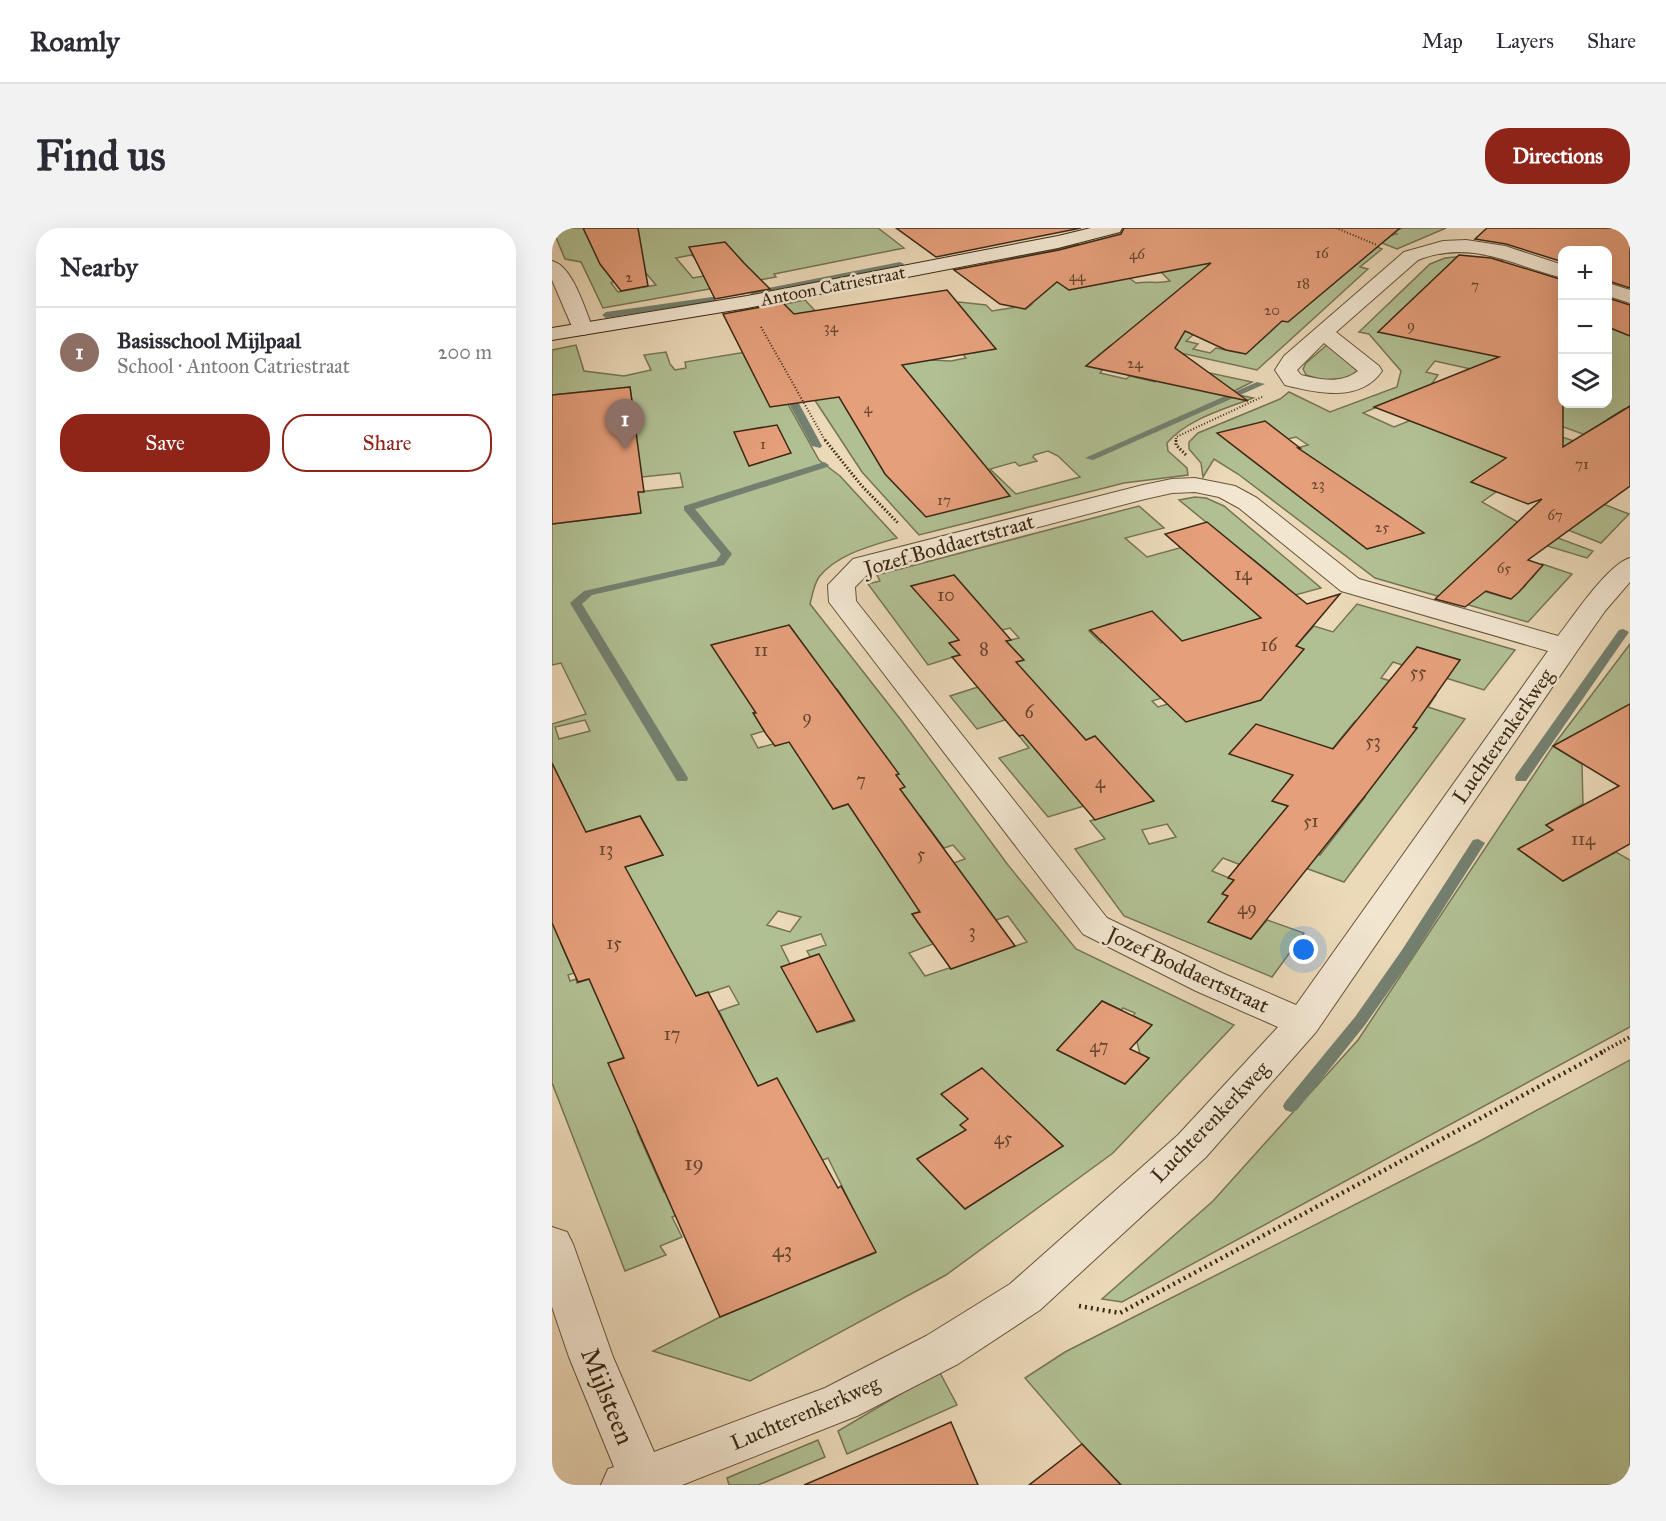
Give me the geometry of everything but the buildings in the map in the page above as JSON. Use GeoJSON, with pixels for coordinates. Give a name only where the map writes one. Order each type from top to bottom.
{"type":"FeatureCollection","features":[{"type":"Feature","properties":{"kind":"street","name":"Antoon Catriestraat"},"geometry":{"type":"LineString","coordinates":[[552,334],[747,302],[1058,242],[1113,228]]}},
{"type":"Feature","properties":{"kind":"street"},"geometry":{"type":"LineString","coordinates":[[1323,332],[1371,371],[1362,381],[1344,387],[1318,387],[1293,380],[1286,370],[1292,361],[1323,332],[1411,256],[1443,247],[1466,246],[1498,250],[1558,270]]}},
{"type":"Feature","properties":{"kind":"street"},"geometry":{"type":"LineString","coordinates":[[552,267],[559,273],[583,329]]}},
{"type":"Feature","properties":{"kind":"street"},"geometry":{"type":"LineString","coordinates":[[1612,290],[1630,297]]}},
{"type":"Feature","properties":{"kind":"street","name":"Jozef Boddaertstraat"},"geometry":{"type":"LineString","coordinates":[[1303,1023],[1209,982],[1095,926],[843,602],[842,585],[862,565],[1143,492],[1172,486],[1195,485],[1226,491],[1248,503],[1350,585],[1565,647]]}},
{"type":"Feature","properties":{"kind":"street","name":"Luchterenkerkweg"},"geometry":{"type":"LineString","coordinates":[[634,1482],[841,1402],[942,1350],[1025,1297],[1192,1146],[1303,1023],[1595,605],[1630,566]]}},
{"type":"Feature","properties":{"kind":"street","name":"Mijlsteen"},"geometry":{"type":"LineString","coordinates":[[552,1244],[634,1482]]}},
{"type":"Feature","properties":{"kind":"path"},"geometry":{"type":"LineString","coordinates":[[1336,228],[1389,250],[1411,256]]}},
{"type":"Feature","properties":{"kind":"path"},"geometry":{"type":"LineString","coordinates":[[747,302],[826,442],[861,485],[922,549]]}},
{"type":"Feature","properties":{"kind":"path"},"geometry":{"type":"LineString","coordinates":[[1195,485],[1199,467],[1176,446],[1176,437],[1279,390],[1293,380]]}},
{"type":"Feature","properties":{"kind":"path"},"geometry":{"type":"LineString","coordinates":[[1025,1297],[1120,1312],[1630,1037]]}},
{"type":"Feature","properties":{"kind":"green space"},"geometry":{"type":"Polygon","coordinates":[[[552,228],[878,228],[904,248],[774,274],[776,277],[603,308],[581,262],[565,259],[552,228]],[[691,255],[676,258],[693,278],[731,271],[695,257],[691,255]],[[639,265],[611,283],[618,292],[656,285],[639,265]]]}},
{"type":"Feature","properties":{"kind":"green space"},"geometry":{"type":"Polygon","coordinates":[[[1304,228],[1331,228],[1382,249],[1360,267],[1368,269],[1257,370],[1136,343],[1129,349],[1111,345],[1087,365],[1103,369],[1100,373],[1126,379],[1130,376],[1155,382],[1168,369],[1200,382],[1210,373],[1252,382],[1230,393],[1253,398],[1196,421],[1185,427],[1167,443],[1168,451],[1187,468],[1188,475],[1124,483],[919,535],[862,472],[801,379],[761,309],[805,300],[821,317],[908,359],[951,361],[966,358],[959,349],[969,347],[974,353],[987,350],[956,304],[959,302],[986,305],[992,311],[1017,307],[1026,309],[1032,304],[998,291],[979,288],[966,275],[1084,245],[1136,283],[1170,281],[1158,269],[1195,257],[1217,266],[1304,228]],[[1054,279],[1069,290],[1116,281],[1054,279]],[[1203,326],[1186,341],[1198,344],[1193,349],[1210,353],[1216,348],[1246,354],[1203,326]],[[1048,451],[1034,455],[1037,461],[1019,466],[1015,462],[990,469],[1016,494],[1080,477],[1058,456],[1048,451]]]}},
{"type":"Feature","properties":{"kind":"green space"},"geometry":{"type":"Polygon","coordinates":[[[1344,228],[1385,237],[1397,234],[1393,231],[1403,228],[1446,228],[1397,249],[1344,228]]]}},
{"type":"Feature","properties":{"kind":"green space"},"geometry":{"type":"Polygon","coordinates":[[[1465,256],[1503,261],[1428,287],[1558,400],[1558,408],[1612,408],[1612,329],[1630,336],[1630,411],[1624,409],[1608,419],[1630,451],[1561,426],[1550,433],[1577,442],[1577,451],[1480,448],[1571,480],[1542,501],[1507,484],[1472,482],[1496,492],[1482,502],[1523,525],[1593,551],[1587,558],[1521,538],[1472,588],[1510,599],[1525,586],[1542,564],[1572,574],[1528,622],[1375,578],[1238,474],[1214,459],[1203,477],[1201,463],[1189,449],[1189,442],[1198,433],[1280,399],[1289,392],[1330,412],[1397,387],[1401,371],[1369,334],[1359,332],[1430,264],[1445,258],[1465,256]],[[1401,310],[1379,332],[1443,319],[1401,310]],[[1435,361],[1426,372],[1438,375],[1431,385],[1493,374],[1435,361]],[[1398,398],[1363,413],[1394,427],[1429,413],[1398,398]],[[1265,421],[1283,452],[1308,445],[1296,437],[1288,439],[1265,421]],[[1396,514],[1342,530],[1367,549],[1422,533],[1396,514]]]}},
{"type":"Feature","properties":{"kind":"green space"},"geometry":{"type":"Polygon","coordinates":[[[1328,344],[1360,373],[1355,378],[1322,380],[1306,375],[1303,369],[1306,363],[1328,344]]]}},
{"type":"Feature","properties":{"kind":"green space"},"geometry":{"type":"Polygon","coordinates":[[[576,345],[584,371],[624,376],[651,370],[644,355],[666,352],[675,370],[686,368],[685,362],[758,350],[819,460],[840,476],[897,538],[855,552],[835,562],[817,580],[810,604],[901,720],[1008,865],[1076,949],[1234,1025],[1113,1153],[946,1275],[750,1381],[653,1351],[720,1317],[875,1253],[828,1158],[672,1217],[682,1237],[660,1246],[666,1255],[625,1271],[552,1083],[552,890],[663,855],[640,816],[552,842],[569,798],[552,763],[552,724],[586,714],[561,663],[552,665],[552,524],[640,513],[638,492],[683,487],[680,473],[613,480],[576,427],[635,421],[630,387],[552,395],[552,350],[576,345]],[[789,625],[712,645],[810,654],[789,625]],[[837,689],[754,713],[764,731],[751,735],[758,748],[773,744],[775,746],[860,721],[837,689]],[[585,720],[555,727],[559,739],[590,731],[585,720]],[[816,782],[833,809],[904,787],[816,782]],[[920,816],[868,833],[900,882],[965,859],[953,845],[944,848],[920,816]],[[975,893],[912,914],[933,944],[909,953],[925,976],[1027,942],[1008,916],[996,920],[975,893]],[[778,911],[767,925],[790,932],[801,917],[778,911]],[[821,934],[781,946],[796,976],[817,969],[807,951],[826,945],[821,934]],[[561,944],[574,973],[568,975],[570,981],[576,979],[577,983],[644,961],[561,944]],[[729,986],[610,1026],[624,1057],[608,1064],[734,1042],[719,1011],[739,1004],[729,986]],[[1102,1001],[1057,1050],[1125,1084],[1149,1058],[1140,1054],[1137,1042],[1151,1025],[1133,1016],[1135,1013],[1123,1008],[1121,1010],[1102,1001]],[[845,1003],[820,1012],[813,1025],[817,1032],[855,1021],[845,1003]],[[777,1079],[637,1131],[664,1192],[808,1135],[777,1079]],[[968,1119],[966,1130],[917,1159],[965,1209],[1063,1146],[968,1119]]]}},
{"type":"Feature","properties":{"kind":"green space"},"geometry":{"type":"Polygon","coordinates":[[[1195,497],[1206,498],[1224,506],[1321,588],[1284,598],[1295,607],[1247,628],[1238,625],[1219,631],[1277,666],[1314,626],[1333,632],[1357,604],[1515,650],[1484,690],[1446,678],[1460,660],[1417,647],[1402,665],[1393,662],[1381,678],[1436,695],[1428,707],[1465,719],[1344,882],[1275,857],[1261,873],[1223,858],[1212,871],[1234,880],[1223,893],[1228,896],[1208,922],[1251,939],[1267,920],[1304,933],[1272,977],[1124,916],[1075,849],[1105,839],[1090,821],[1154,801],[1084,806],[1048,817],[999,758],[1029,748],[1019,736],[1068,721],[1038,688],[990,702],[1005,720],[977,729],[950,696],[978,687],[969,676],[1023,660],[1006,641],[1019,638],[1010,628],[949,643],[960,655],[928,665],[868,584],[880,581],[877,575],[1139,506],[1164,528],[1125,538],[1147,557],[1223,536],[1179,500],[1195,497]],[[1249,556],[1208,567],[1238,598],[1284,585],[1249,556]],[[954,575],[912,586],[980,605],[954,575]],[[1111,623],[1089,631],[1101,643],[1132,633],[1111,623]],[[1189,689],[1152,701],[1158,707],[1195,696],[1189,689]],[[1380,716],[1371,726],[1355,721],[1329,753],[1383,771],[1417,728],[1380,716]],[[1295,773],[1273,801],[1288,806],[1264,835],[1320,855],[1365,797],[1295,773]],[[1167,824],[1142,830],[1149,844],[1176,837],[1167,824]]]}},
{"type":"Feature","properties":{"kind":"green space"},"geometry":{"type":"Polygon","coordinates":[[[1603,504],[1629,514],[1601,543],[1568,530],[1603,504]]]}},
{"type":"Feature","properties":{"kind":"green space"},"geometry":{"type":"Polygon","coordinates":[[[1630,644],[1630,704],[1553,746],[1630,644]]]}},
{"type":"Feature","properties":{"kind":"green space"},"geometry":{"type":"Polygon","coordinates":[[[1553,746],[1582,764],[1583,804],[1546,825],[1553,830],[1518,849],[1563,881],[1616,852],[1630,860],[1630,1027],[1122,1302],[1102,1299],[1213,1201],[1358,1040],[1553,746]]]}},
{"type":"Feature","properties":{"kind":"green space"},"geometry":{"type":"Polygon","coordinates":[[[1630,1060],[1630,1485],[1121,1485],[1025,1378],[1065,1352],[1478,1142],[1630,1060]]]}},
{"type":"Feature","properties":{"kind":"green space"},"geometry":{"type":"Polygon","coordinates":[[[939,1371],[957,1405],[847,1454],[838,1431],[939,1371]]]}},
{"type":"Feature","properties":{"kind":"green space"},"geometry":{"type":"Polygon","coordinates":[[[818,1440],[825,1457],[758,1485],[729,1485],[727,1478],[818,1440]]]}},
{"type":"Feature","properties":{"kind":"waterway"},"geometry":{"type":"LineString","coordinates":[[1011,258],[1077,245]]}},
{"type":"Feature","properties":{"kind":"waterway"},"geometry":{"type":"LineString","coordinates":[[752,292],[900,264]]}},
{"type":"Feature","properties":{"kind":"waterway"},"geometry":{"type":"LineString","coordinates":[[606,315],[712,299]]}},
{"type":"Feature","properties":{"kind":"waterway"},"geometry":{"type":"LineString","coordinates":[[1090,458],[1260,384]]}},
{"type":"Feature","properties":{"kind":"waterway"},"geometry":{"type":"LineString","coordinates":[[786,389],[817,446]]}},
{"type":"Feature","properties":{"kind":"waterway"},"geometry":{"type":"LineString","coordinates":[[682,778],[576,603],[588,593],[720,563],[727,554],[688,508],[824,465]]}},
{"type":"Feature","properties":{"kind":"waterway"},"geometry":{"type":"LineString","coordinates":[[1521,778],[1623,632]]}},
{"type":"Feature","properties":{"kind":"waterway"},"geometry":{"type":"LineString","coordinates":[[1291,1106],[1360,1021],[1407,954],[1478,843]]}},
{"type":"Feature","properties":{"kind":"place","name":"Basisschool Mijlpaal"},"geometry":{"type":"Point","coordinates":[625,449]}}]}
